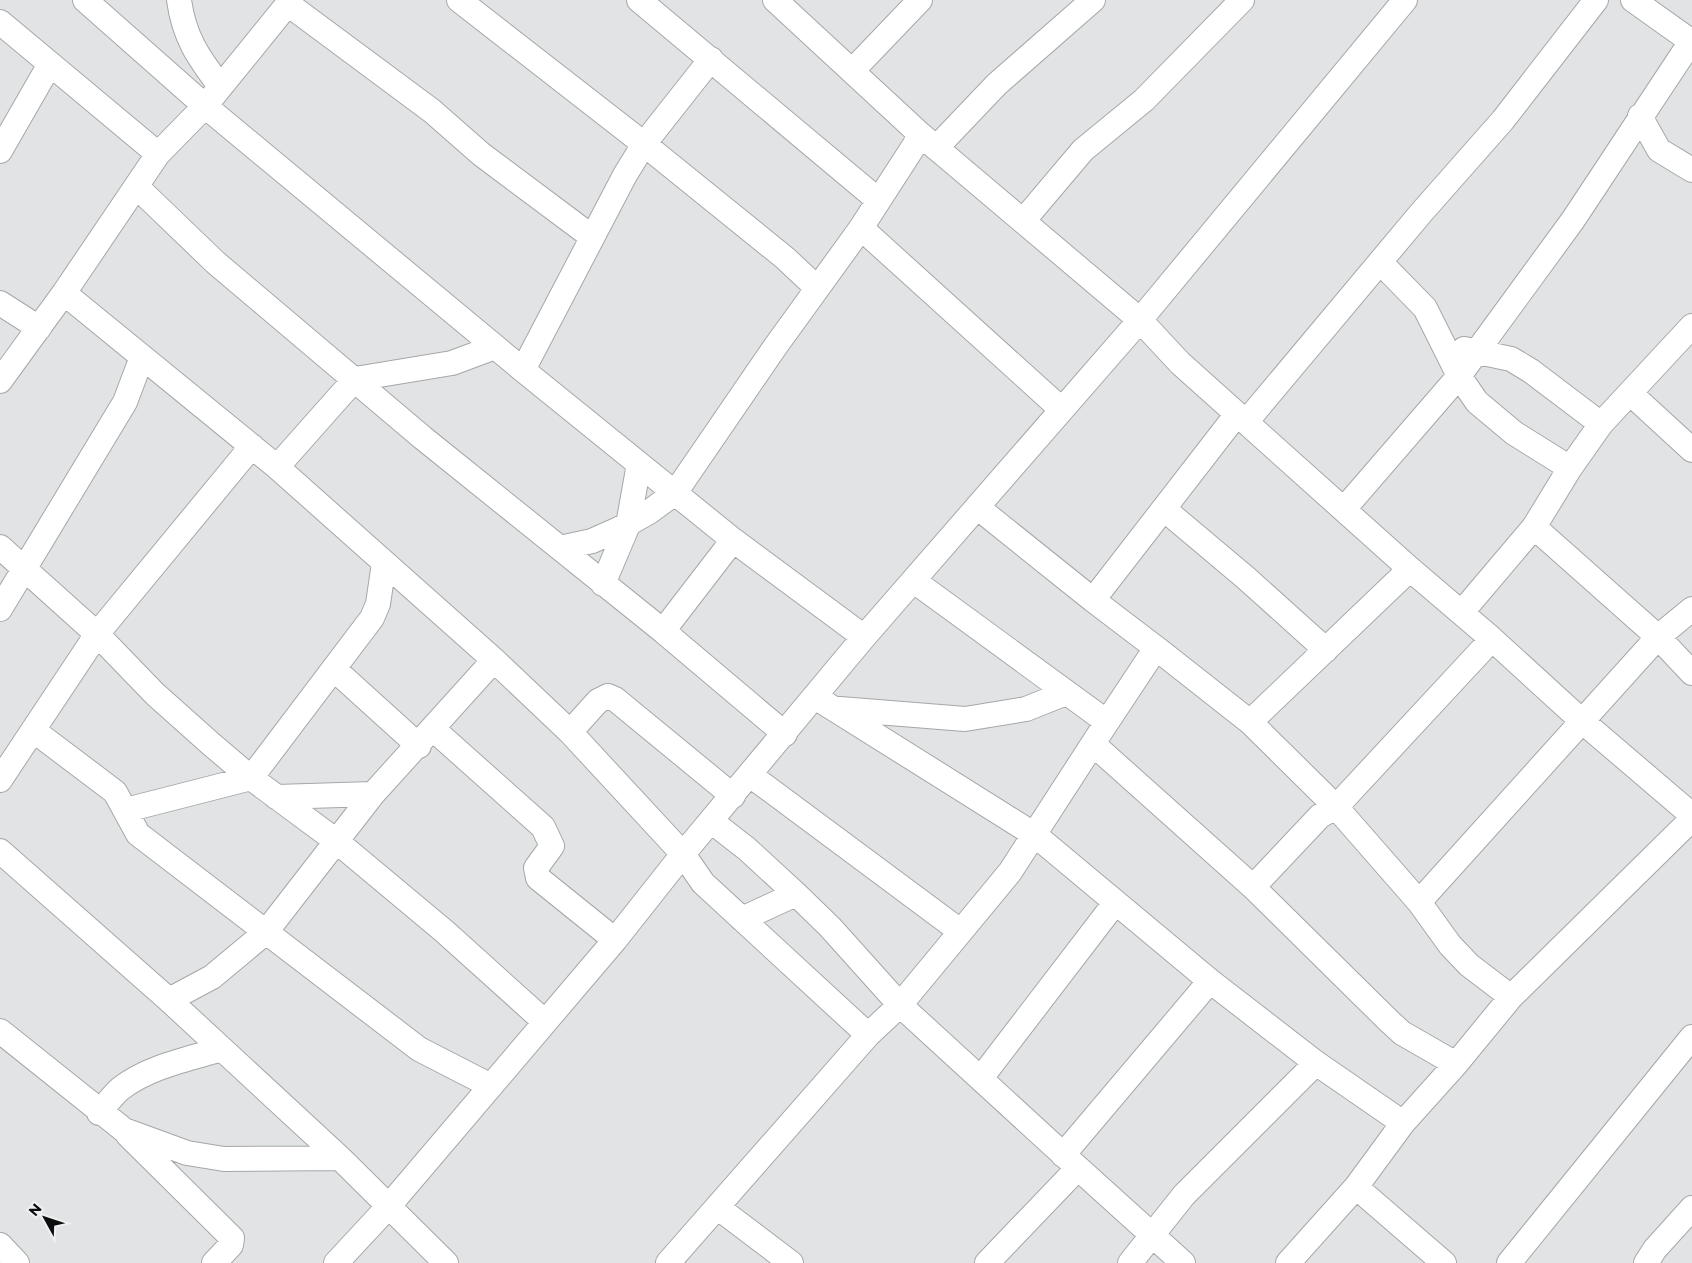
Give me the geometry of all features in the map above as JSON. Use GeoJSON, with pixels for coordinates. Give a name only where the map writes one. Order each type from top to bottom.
{"type":"FeatureCollection","features":[{"type":"Feature","properties":{"kind":"street"},"geometry":{"type":"LineString","coordinates":[[85,0],[205,106],[495,347],[733,540],[864,636]]}},
{"type":"Feature","properties":{"kind":"street"},"geometry":{"type":"LineString","coordinates":[[178,0],[182,24],[189,40],[220,86]]}},
{"type":"Feature","properties":{"kind":"street"},"geometry":{"type":"LineString","coordinates":[[459,0],[644,144],[785,258],[817,288]]}},
{"type":"Feature","properties":{"kind":"street"},"geometry":{"type":"LineString","coordinates":[[639,0],[711,58],[788,127],[878,200]]}},
{"type":"Feature","properties":{"kind":"street"},"geometry":{"type":"LineString","coordinates":[[775,0],[928,141],[1140,320],[1180,363],[1410,569],[1462,612],[1583,722],[1692,815]]}},
{"type":"Feature","properties":{"kind":"street"},"geometry":{"type":"LineString","coordinates":[[853,70],[920,0]]}},
{"type":"Feature","properties":{"kind":"street"},"geometry":{"type":"LineString","coordinates":[[560,548],[592,541],[628,525],[675,493],[817,288],[861,228],[878,200],[928,141],[997,84],[1092,0]]}},
{"type":"Feature","properties":{"kind":"street"},"geometry":{"type":"LineString","coordinates":[[1023,221],[1083,150],[1144,100],[1242,0]]}},
{"type":"Feature","properties":{"kind":"street"},"geometry":{"type":"LineString","coordinates":[[336,1263],[388,1207],[615,940],[683,854],[785,734],[824,702],[864,636],[1140,320],[1405,0]]}},
{"type":"Feature","properties":{"kind":"street"},"geometry":{"type":"LineString","coordinates":[[1093,600],[1164,509],[1527,91],[1596,0]]}},
{"type":"Feature","properties":{"kind":"street"},"geometry":{"type":"LineString","coordinates":[[1344,509],[1459,376],[1573,220],[1640,116],[1692,41],[1633,0]]}},
{"type":"Feature","properties":{"kind":"street"},"geometry":{"type":"LineString","coordinates":[[0,381],[64,293],[158,154],[205,106],[290,2],[432,110],[481,154],[592,237]]}},
{"type":"Feature","properties":{"kind":"street"},"geometry":{"type":"LineString","coordinates":[[0,22],[158,154]]}},
{"type":"Feature","properties":{"kind":"street"},"geometry":{"type":"LineString","coordinates":[[524,370],[625,175],[644,144],[711,58]]}},
{"type":"Feature","properties":{"kind":"street"},"geometry":{"type":"LineString","coordinates":[[0,151],[50,64]]}},
{"type":"Feature","properties":{"kind":"street"},"geometry":{"type":"LineString","coordinates":[[1640,116],[1658,150],[1692,170]]}},
{"type":"Feature","properties":{"kind":"street"},"geometry":{"type":"LineString","coordinates":[[1617,152],[1658,150]]}},
{"type":"Feature","properties":{"kind":"street"},"geometry":{"type":"LineString","coordinates":[[137,187],[215,262],[423,438],[663,631],[785,734]]}},
{"type":"Feature","properties":{"kind":"street"},"geometry":{"type":"LineString","coordinates":[[861,228],[1061,409]]}},
{"type":"Feature","properties":{"kind":"street"},"geometry":{"type":"LineString","coordinates":[[1380,262],[1424,308],[1459,376],[1477,402],[1514,433],[1570,468]]}},
{"type":"Feature","properties":{"kind":"street"},"geometry":{"type":"LineString","coordinates":[[64,293],[277,467],[494,660],[570,732],[683,854],[703,883],[868,1035]]}},
{"type":"Feature","properties":{"kind":"street"},"geometry":{"type":"LineString","coordinates":[[0,303],[39,328]]}},
{"type":"Feature","properties":{"kind":"street"},"geometry":{"type":"LineString","coordinates":[[1462,612],[1534,527],[1570,468],[1601,424],[1692,326]]}},
{"type":"Feature","properties":{"kind":"street"},"geometry":{"type":"LineString","coordinates":[[1443,342],[1475,353],[1496,354],[1511,359],[1531,371],[1601,424]]}},
{"type":"Feature","properties":{"kind":"street"},"geometry":{"type":"LineString","coordinates":[[277,467],[355,379],[452,363],[495,347]]}},
{"type":"Feature","properties":{"kind":"street"},"geometry":{"type":"LineString","coordinates":[[0,609],[125,402],[142,357]]}},
{"type":"Feature","properties":{"kind":"street"},"geometry":{"type":"LineString","coordinates":[[1630,393],[1692,450]]}},
{"type":"Feature","properties":{"kind":"street"},"geometry":{"type":"LineString","coordinates":[[0,780],[96,634],[252,446]]}},
{"type":"Feature","properties":{"kind":"street"},"geometry":{"type":"LineString","coordinates":[[603,584],[628,525],[639,464]]}},
{"type":"Feature","properties":{"kind":"street"},"geometry":{"type":"LineString","coordinates":[[977,507],[1250,722],[1336,807],[1419,902],[1450,945],[1469,965],[1510,998]]}},
{"type":"Feature","properties":{"kind":"street"},"geometry":{"type":"LineString","coordinates":[[1164,509],[1246,578],[1326,650]]}},
{"type":"Feature","properties":{"kind":"street"},"geometry":{"type":"LineString","coordinates":[[1534,527],[1658,637],[1692,673]]}},
{"type":"Feature","properties":{"kind":"street"},"geometry":{"type":"LineString","coordinates":[[663,631],[733,540]]}},
{"type":"Feature","properties":{"kind":"street"},"geometry":{"type":"LineString","coordinates":[[0,547],[96,634],[155,694],[251,778],[335,840],[451,938],[545,1022]]}},
{"type":"Feature","properties":{"kind":"street"},"geometry":{"type":"LineString","coordinates":[[126,810],[251,778],[372,618],[378,604],[384,563]]}},
{"type":"Feature","properties":{"kind":"street"},"geometry":{"type":"LineString","coordinates":[[1250,722],[1410,569]]}},
{"type":"Feature","properties":{"kind":"street"},"geometry":{"type":"LineString","coordinates":[[914,580],[1107,722]]}},
{"type":"Feature","properties":{"kind":"street"},"geometry":{"type":"LineString","coordinates":[[1419,902],[1658,637],[1692,609]]}},
{"type":"Feature","properties":{"kind":"street"},"geometry":{"type":"LineString","coordinates":[[1253,888],[1320,816],[1336,807],[1492,639]]}},
{"type":"Feature","properties":{"kind":"street"},"geometry":{"type":"LineString","coordinates":[[668,1263],[868,1035],[900,1005],[1010,872],[1156,648]]}},
{"type":"Feature","properties":{"kind":"street"},"geometry":{"type":"LineString","coordinates":[[169,1000],[212,977],[266,932],[298,893],[335,840],[373,794],[494,660]]}},
{"type":"Feature","properties":{"kind":"street"},"geometry":{"type":"LineString","coordinates":[[334,669],[543,827],[552,846],[536,868],[538,878],[615,940]]}},
{"type":"Feature","properties":{"kind":"street"},"geometry":{"type":"LineString","coordinates":[[824,702],[876,714],[965,719],[1026,709],[1066,692]]}},
{"type":"Feature","properties":{"kind":"street"},"geometry":{"type":"LineString","coordinates":[[570,732],[598,701],[608,696],[615,699],[733,796]]}},
{"type":"Feature","properties":{"kind":"street"},"geometry":{"type":"LineString","coordinates":[[824,702],[1035,835],[1210,981],[1316,1063],[1402,1123]]}},
{"type":"Feature","properties":{"kind":"street"},"geometry":{"type":"LineString","coordinates":[[33,730],[115,792],[138,834],[419,1049],[491,1086]]}},
{"type":"Feature","properties":{"kind":"street"},"geometry":{"type":"LineString","coordinates":[[1093,744],[1253,888],[1390,1022],[1402,1032],[1456,1064]]}},
{"type":"Feature","properties":{"kind":"street"},"geometry":{"type":"LineString","coordinates":[[750,775],[960,931]]}},
{"type":"Feature","properties":{"kind":"street"},"geometry":{"type":"LineString","coordinates":[[276,797],[373,794]]}},
{"type":"Feature","properties":{"kind":"street"},"geometry":{"type":"LineString","coordinates":[[1288,1263],[1356,1187],[1402,1123],[1456,1064],[1510,998],[1692,819]]}},
{"type":"Feature","properties":{"kind":"street"},"geometry":{"type":"LineString","coordinates":[[711,822],[747,849],[796,894],[830,927],[900,1005],[1183,1263]]}},
{"type":"Feature","properties":{"kind":"street"},"geometry":{"type":"LineString","coordinates":[[0,851],[169,1000],[340,1158],[446,1263]]}},
{"type":"Feature","properties":{"kind":"street"},"geometry":{"type":"LineString","coordinates":[[742,919],[796,894]]}},
{"type":"Feature","properties":{"kind":"street"},"geometry":{"type":"LineString","coordinates":[[981,1078],[1115,903]]}},
{"type":"Feature","properties":{"kind":"street"},"geometry":{"type":"LineString","coordinates":[[987,1263],[1071,1161],[1210,981]]}},
{"type":"Feature","properties":{"kind":"street"},"geometry":{"type":"LineString","coordinates":[[1509,1263],[1692,1037]]}},
{"type":"Feature","properties":{"kind":"street"},"geometry":{"type":"LineString","coordinates":[[4,1039],[99,1113],[124,1130],[232,1238],[231,1245],[214,1263]]}},
{"type":"Feature","properties":{"kind":"street"},"geometry":{"type":"LineString","coordinates":[[99,1113],[119,1091],[133,1080],[176,1063],[222,1049]]}},
{"type":"Feature","properties":{"kind":"street"},"geometry":{"type":"LineString","coordinates":[[1130,1263],[1184,1195],[1316,1063]]}},
{"type":"Feature","properties":{"kind":"street"},"geometry":{"type":"LineString","coordinates":[[124,1130],[187,1153],[224,1159],[340,1158]]}},
{"type":"Feature","properties":{"kind":"street"},"geometry":{"type":"LineString","coordinates":[[1356,1187],[1444,1263]]}},
{"type":"Feature","properties":{"kind":"street"},"geometry":{"type":"LineString","coordinates":[[717,1207],[791,1263]]}},
{"type":"Feature","properties":{"kind":"street"},"geometry":{"type":"LineString","coordinates":[[1646,1263],[1655,1249],[1692,1208]]}},
{"type":"Feature","properties":{"kind":"street"},"geometry":{"type":"LineString","coordinates":[[0,1245],[17,1263]]}}]}
